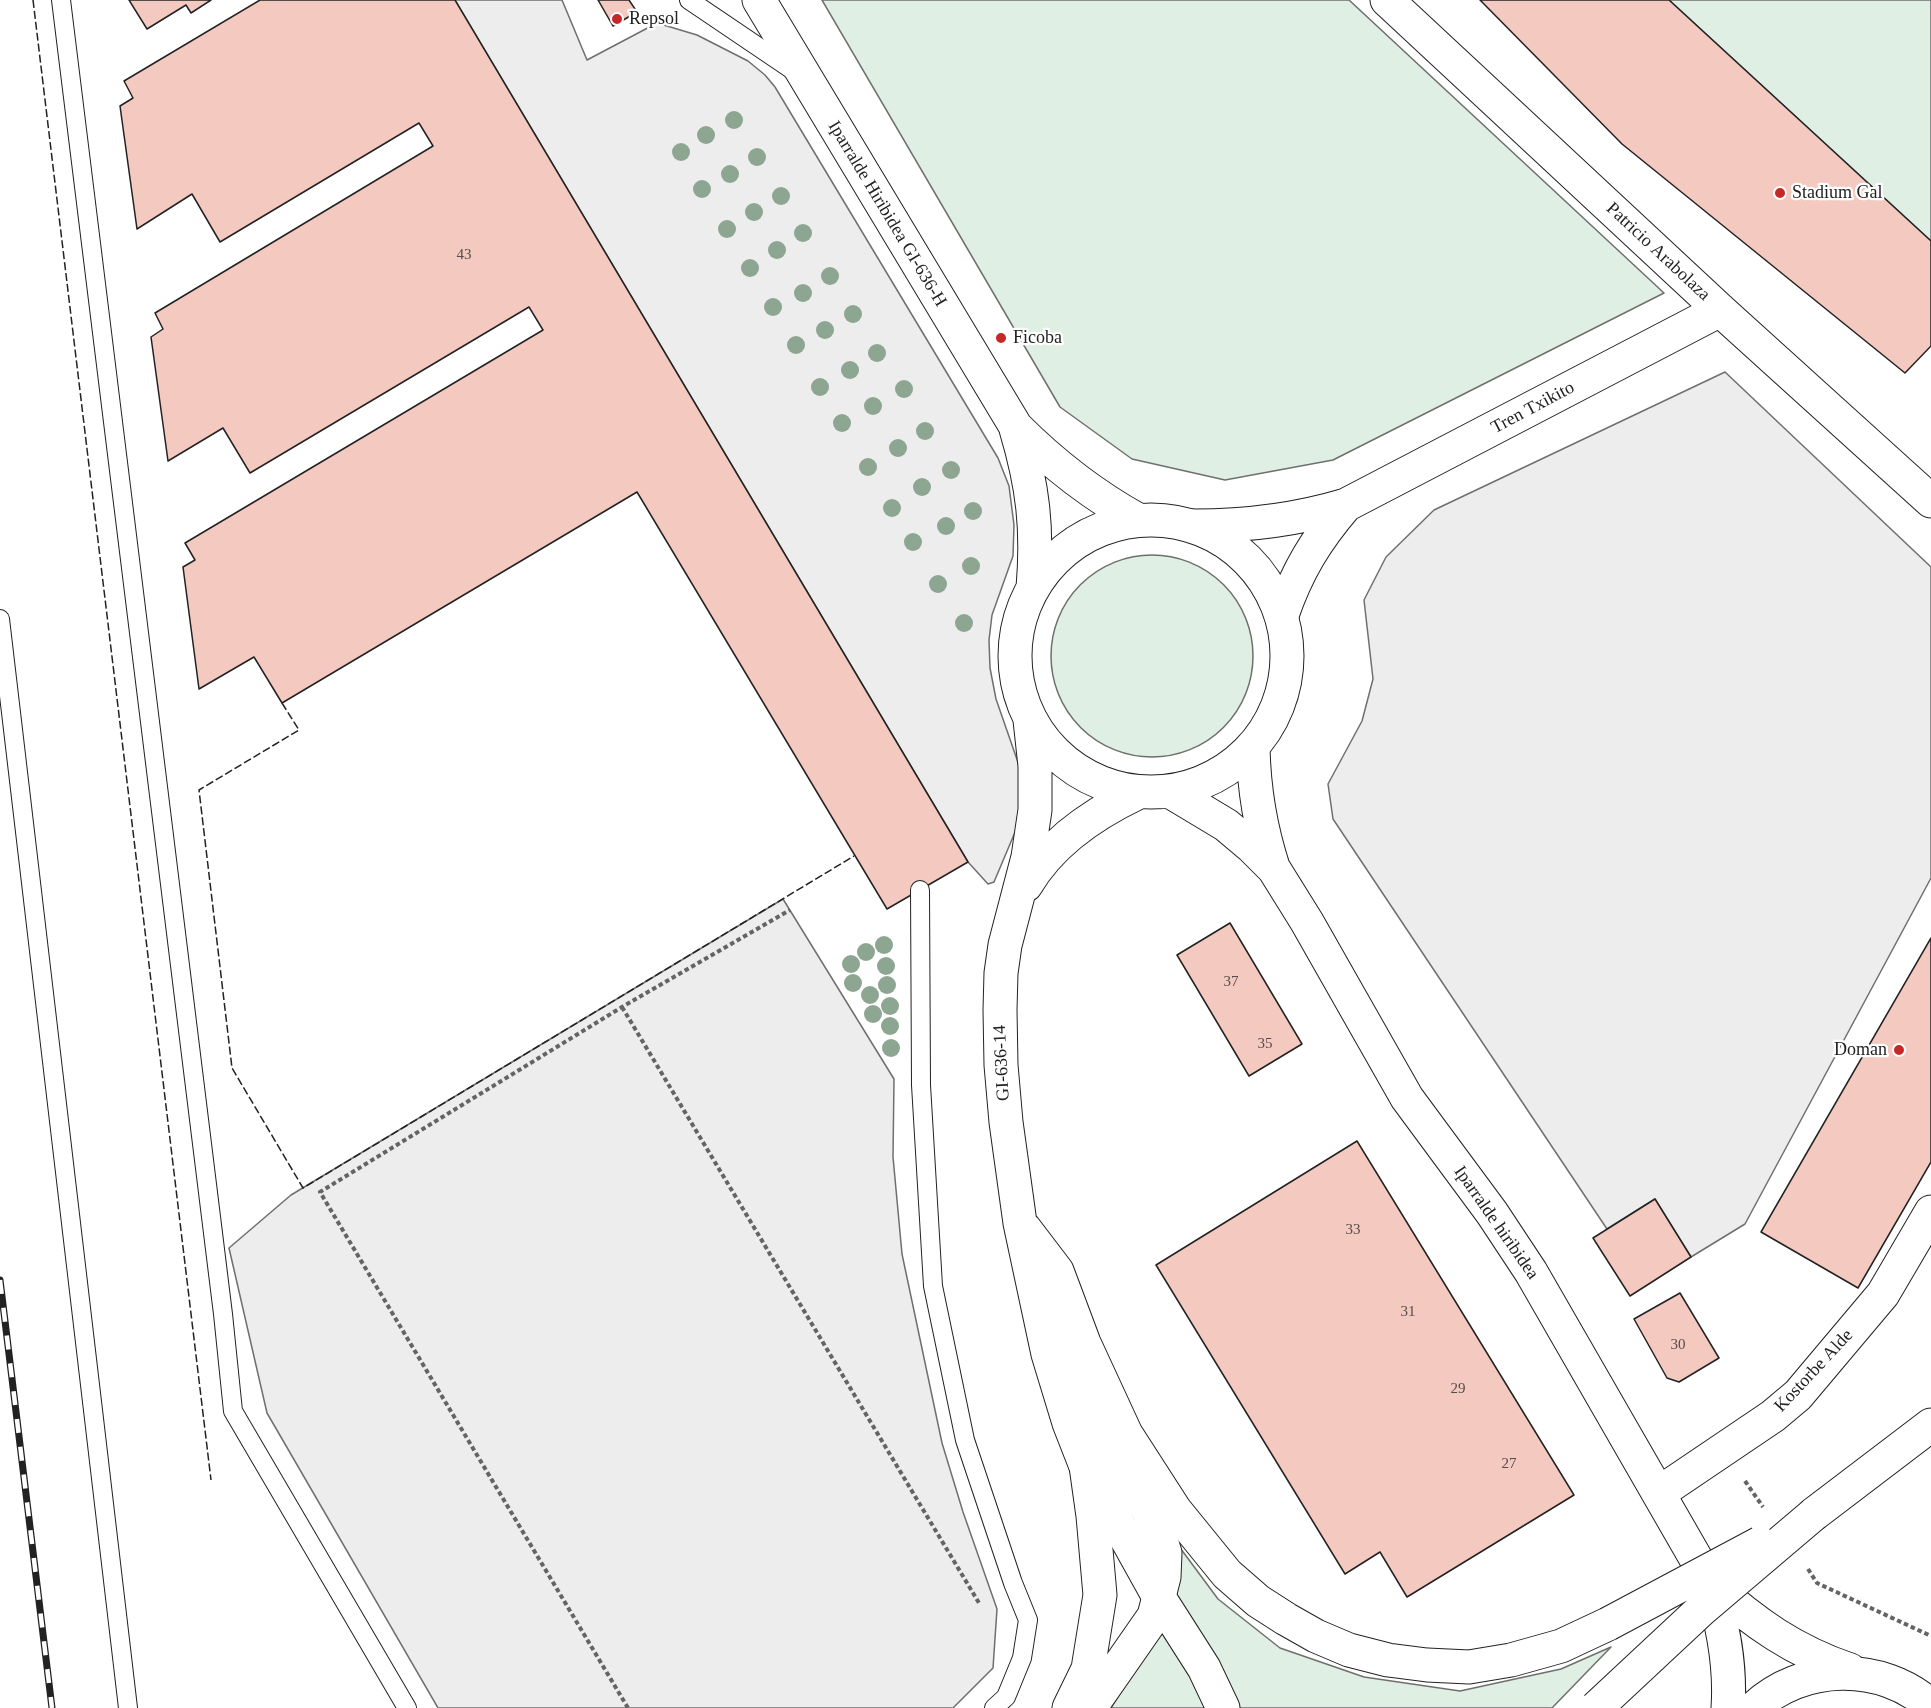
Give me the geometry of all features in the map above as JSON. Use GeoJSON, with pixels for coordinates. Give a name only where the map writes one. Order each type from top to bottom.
{"type":"FeatureCollection","features":[{"type":"Feature","properties":{"kind":"main road","name":"Iparralde Hiribidea GI-636-H"},"geometry":{"type":"LineString","coordinates":[[759,0],[1016,427],[1028,467],[1034,508],[1036,548],[1033,588]]}},
{"type":"Feature","properties":{"kind":"main road","name":"Patricio Arabolaza"},"geometry":{"type":"LineString","coordinates":[[1387,0],[1720,310],[1931,501]]}},
{"type":"Feature","properties":{"kind":"main road","name":"Tren Txikito"},"geometry":{"type":"LineString","coordinates":[[1194,526],[1271,523],[1309,516],[1346,505],[1720,310]]}},
{"type":"Feature","properties":{"kind":"main road","name":"Iparralde Hiribidea GI-636-H"},"geometry":{"type":"LineString","coordinates":[[1016,427],[1074,480],[1138,520]]}},
{"type":"Feature","properties":{"kind":"main road","name":"Tren Txikito"},"geometry":{"type":"LineString","coordinates":[[1282,615],[1307,556],[1325,529],[1346,505]]}},
{"type":"Feature","properties":{"kind":"main road"},"geometry":{"type":"LineString","coordinates":[[1138,520],[1167,520],[1194,526],[1220,537],[1247,558],[1268,584],[1282,615],[1288,649],[1286,684],[1274,718],[1253,748],[1236,764],[1216,777],[1171,792],[1137,793],[1104,785],[1075,770],[1049,748],[1030,720],[1018,688],[1015,654],[1019,620],[1033,588],[1052,562],[1077,542],[1106,527],[1138,520]]}},
{"type":"Feature","properties":{"kind":"main road","name":"GI-636-14"},"geometry":{"type":"LineString","coordinates":[[1028,1233],[1006,1122],[1001,1065],[1000,1010],[1004,955],[1028,857],[1035,810],[1035,766],[1030,720]]}},
{"type":"Feature","properties":{"kind":"main road","name":"Iparralde hiribidea"},"geometry":{"type":"LineString","coordinates":[[1253,748],[1257,808],[1274,869]]}},
{"type":"Feature","properties":{"kind":"main road","name":"Iparralde hiribidea"},"geometry":{"type":"LineString","coordinates":[[1171,792],[1226,825],[1274,869],[1307,922],[1407,1098],[1492,1213],[1531,1272],[1710,1583],[1722,1622],[1728,1663],[1728,1708]]}},
{"type":"Feature","properties":{"kind":"main road","name":"GI-636-14"},"geometry":{"type":"LineString","coordinates":[[1016,902],[1036,870],[1068,836],[1097,814],[1137,793]]}},
{"type":"Feature","properties":{"kind":"main road","name":"Kostorbe Alde"},"geometry":{"type":"LineString","coordinates":[[1659,1492],[1773,1416],[1798,1395],[1883,1294],[1931,1212]]}},
{"type":"Feature","properties":{"kind":"main road"},"geometry":{"type":"LineString","coordinates":[[1028,1233],[1048,1354],[1069,1424],[1085,1464],[1160,1599],[1204,1668],[1223,1708]]}},
{"type":"Feature","properties":{"kind":"main road"},"geometry":{"type":"LineString","coordinates":[[1028,1233],[1065,1347],[1089,1404],[1115,1458],[1148,1510],[1165,1553],[1164,1577],[1154,1616],[1090,1708]]}},
{"type":"Feature","properties":{"kind":"main road"},"geometry":{"type":"LineString","coordinates":[[1028,1233],[1057,1271],[1084,1343],[1126,1434],[1175,1510],[1227,1574],[1258,1601],[1316,1636],[1349,1650],[1388,1660],[1427,1665],[1468,1666],[1511,1660],[1561,1646],[1608,1624],[1814,1514]]}},
{"type":"Feature","properties":{"kind":"main road"},"geometry":{"type":"LineString","coordinates":[[1596,1708],[1701,1610],[1814,1514],[1931,1425]]}},
{"type":"Feature","properties":{"kind":"main road"},"geometry":{"type":"LineString","coordinates":[[1069,1708],[1088,1669],[1100,1595],[1093,1516],[1085,1464]]}},
{"type":"Feature","properties":{"kind":"main road","name":"Iparralde hiribidea"},"geometry":{"type":"LineString","coordinates":[[1710,1583],[1740,1611],[1774,1635],[1802,1651],[1861,1674]]}},
{"type":"Feature","properties":{"kind":"main road"},"geometry":{"type":"LineString","coordinates":[[1754,1708],[1766,1697],[1795,1681],[1827,1673],[1861,1674],[1884,1679],[1905,1688],[1931,1706]]}},
{"type":"Feature","properties":{"kind":"lane"},"geometry":{"type":"LineString","coordinates":[[61,0],[233,1411],[406,1708]]}},
{"type":"Feature","properties":{"kind":"lane"},"geometry":{"type":"LineString","coordinates":[[689,0],[805,78]]}},
{"type":"Feature","properties":{"kind":"lane"},"geometry":{"type":"LineString","coordinates":[[0,619],[128,1708]]}},
{"type":"Feature","properties":{"kind":"lane"},"geometry":{"type":"LineString","coordinates":[[920,890],[921,1085],[933,1286],[965,1440],[1028,1620],[1022,1658],[1006,1697],[994,1708]]}},
{"type":"Feature","properties":{"kind":"path"},"geometry":{"type":"LineString","coordinates":[[628,1708],[320,1192],[622,1006],[790,910]]}},
{"type":"Feature","properties":{"kind":"path"},"geometry":{"type":"LineString","coordinates":[[622,1006],[979,1603]]}},
{"type":"Feature","properties":{"kind":"path"},"geometry":{"type":"LineString","coordinates":[[1742,1478],[1770,1516]]}},
{"type":"Feature","properties":{"kind":"path"},"geometry":{"type":"LineString","coordinates":[[1804,1564],[1817,1583],[1931,1636]]}},
{"type":"Feature","properties":{"kind":"green space"},"geometry":{"type":"Polygon","coordinates":[[[822,0],[1349,0],[1664,293],[1333,460],[1225,480],[1132,459],[1060,407],[822,0]]]}},
{"type":"Feature","properties":{"kind":"green space"},"geometry":{"type":"Polygon","coordinates":[[[1669,0],[1931,0],[1931,241],[1669,0]]]}},
{"type":"Feature","properties":{"kind":"green space"},"geometry":{"type":"Polygon","coordinates":[[[1162,555],[1172,556],[1200,566],[1224,584],[1246,617],[1252,636],[1252,676],[1246,695],[1224,728],[1191,750],[1172,756],[1142,757],[1132,756],[1104,746],[1080,728],[1058,695],[1052,676],[1051,646],[1052,636],[1062,608],[1080,584],[1113,562],[1132,556],[1162,555]]]}},
{"type":"Feature","properties":{"kind":"green space"},"geometry":{"type":"Polygon","coordinates":[[[1172,1537],[1218,1599],[1280,1648],[1364,1677],[1460,1691],[1561,1669],[1611,1647],[1552,1708],[1236,1708],[1173,1594],[1172,1537]]]}},
{"type":"Feature","properties":{"kind":"green space"},"geometry":{"type":"Polygon","coordinates":[[[1161,1627],[1192,1679],[1205,1708],[1111,1708],[1161,1627]]]}},
{"type":"Feature","properties":{"kind":"shaded area"},"geometry":{"type":"Polygon","coordinates":[[[455,0],[562,0],[587,60],[657,23],[697,35],[748,61],[775,87],[998,458],[1009,486],[1014,525],[1013,556],[992,615],[989,640],[990,668],[996,699],[1021,771],[1021,818],[994,882],[988,884],[968,862],[455,0]]]}},
{"type":"Feature","properties":{"kind":"shaded area","name":"Doman"},"geometry":{"type":"Polygon","coordinates":[[[1725,372],[1931,567],[1931,878],[1745,1224],[1691,1257],[1655,1199],[1607,1229],[1333,819],[1328,784],[1362,721],[1373,679],[1364,600],[1386,557],[1434,510],[1725,372]]]}},
{"type":"Feature","properties":{"kind":"shaded area"},"geometry":{"type":"Polygon","coordinates":[[[783,899],[894,1079],[893,1157],[902,1254],[942,1443],[997,1609],[993,1668],[953,1708],[438,1708],[267,1413],[229,1248],[291,1195],[783,899]]]}},
{"type":"Feature","properties":{"kind":"building"},"geometry":{"type":"Polygon","coordinates":[[[129,0],[211,0],[191,13],[186,5],[147,29],[129,0]]]}},
{"type":"Feature","properties":{"kind":"building"},"geometry":{"type":"Polygon","coordinates":[[[260,0],[455,0],[968,862],[887,909],[637,492],[282,703],[254,657],[199,689],[183,567],[195,560],[185,543],[543,330],[529,307],[250,473],[223,428],[168,461],[151,337],[163,329],[155,313],[433,146],[419,123],[220,242],[192,194],[137,229],[120,106],[133,98],[124,81],[260,0]]]}},
{"type":"Feature","properties":{"kind":"building","name":"Repsol"},"geometry":{"type":"Polygon","coordinates":[[[598,0],[629,0],[637,12],[613,26],[598,0]]]}},
{"type":"Feature","properties":{"kind":"building","name":"Stadium Gal"},"geometry":{"type":"Polygon","coordinates":[[[1480,0],[1669,0],[1931,241],[1931,346],[1905,373],[1622,144],[1480,0]]]}},
{"type":"Feature","properties":{"kind":"building"},"geometry":{"type":"Polygon","coordinates":[[[1230,923],[1302,1044],[1249,1076],[1177,955],[1230,923]]]}},
{"type":"Feature","properties":{"kind":"building","name":"Doman"},"geometry":{"type":"Polygon","coordinates":[[[1931,938],[1931,1162],[1858,1288],[1761,1232],[1931,938]]]}},
{"type":"Feature","properties":{"kind":"building"},"geometry":{"type":"Polygon","coordinates":[[[1357,1141],[1574,1495],[1407,1597],[1380,1552],[1345,1574],[1156,1265],[1357,1141]]]}},
{"type":"Feature","properties":{"kind":"building"},"geometry":{"type":"Polygon","coordinates":[[[1655,1199],[1691,1257],[1630,1296],[1593,1238],[1655,1199]]]}},
{"type":"Feature","properties":{"kind":"building"},"geometry":{"type":"Polygon","coordinates":[[[1680,1293],[1719,1358],[1679,1382],[1667,1378],[1634,1319],[1680,1293]]]}},
{"type":"Feature","properties":{"kind":"railway"},"geometry":{"type":"LineString","coordinates":[[0,1280],[52,1708]]}},
{"type":"Feature","properties":{"kind":"fence"},"geometry":{"type":"LineString","coordinates":[[33,0],[211,1480]]}},
{"type":"Feature","properties":{"kind":"fence"},"geometry":{"type":"LineString","coordinates":[[282,703],[299,730],[199,790],[232,1068],[303,1188],[854,856]]}},
{"type":"Feature","properties":{"kind":"place","name":"Repsol"},"geometry":{"type":"Point","coordinates":[617,19]}},
{"type":"Feature","properties":{"kind":"place","name":"Stadium Gal"},"geometry":{"type":"Point","coordinates":[1780,193]}},
{"type":"Feature","properties":{"kind":"place","name":"Ficoba"},"geometry":{"type":"Point","coordinates":[1001,338]}},
{"type":"Feature","properties":{"kind":"place","name":"Doman"},"geometry":{"type":"Point","coordinates":[1899,1050]}}]}
